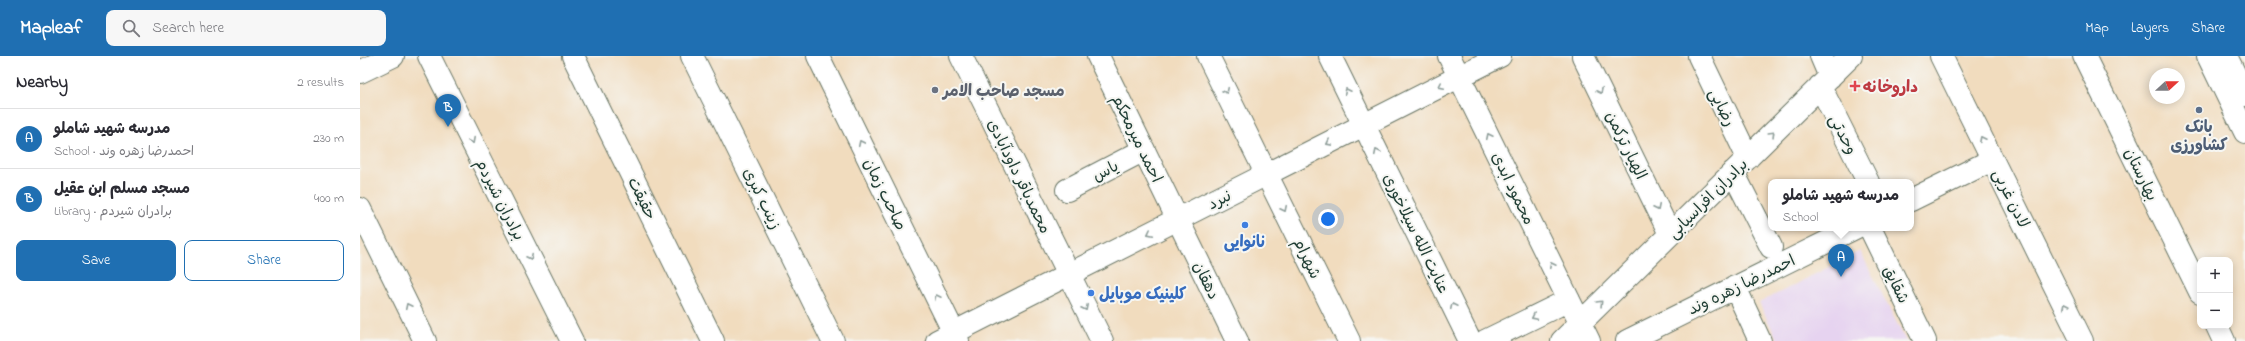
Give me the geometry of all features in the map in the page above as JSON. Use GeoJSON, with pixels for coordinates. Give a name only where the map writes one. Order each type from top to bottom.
{"type":"FeatureCollection","features":[{"type":"Feature","properties":{"kind":"street"},"geometry":{"type":"LineString","coordinates":[[360,72],[393,56]]}},
{"type":"Feature","properties":{"kind":"street","name":"حقیقت"},"geometry":{"type":"LineString","coordinates":[[573,56],[713,341]]}},
{"type":"Feature","properties":{"kind":"street","name":"زینب کبری"},"geometry":{"type":"LineString","coordinates":[[692,56],[833,341]]}},
{"type":"Feature","properties":{"kind":"street","name":"صاحب زمان"},"geometry":{"type":"LineString","coordinates":[[818,56],[950,338]]}},
{"type":"Feature","properties":{"kind":"street","name":"محمدباقر داودآبادی"},"geometry":{"type":"LineString","coordinates":[[961,56],[1102,341]]}},
{"type":"Feature","properties":{"kind":"street","name":"احمد میرمحکم"},"geometry":{"type":"LineString","coordinates":[[1098,56],[1178,219]]}},
{"type":"Feature","properties":{"kind":"street","name":"شهرام"},"geometry":{"type":"LineString","coordinates":[[1208,56],[1349,341]]}},
{"type":"Feature","properties":{"kind":"street","name":"عنایت الله سیلاخوری"},"geometry":{"type":"LineString","coordinates":[[1330,56],[1470,341]]}},
{"type":"Feature","properties":{"kind":"street","name":"محمود ابدی"},"geometry":{"type":"LineString","coordinates":[[1449,56],[1584,332]]}},
{"type":"Feature","properties":{"kind":"street","name":"نبرد"},"geometry":{"type":"LineString","coordinates":[[950,338],[1069,274],[1500,56]]}},
{"type":"Feature","properties":{"kind":"street","name":"الهیار ترکمن"},"geometry":{"type":"LineString","coordinates":[[1584,56],[1670,234]]}},
{"type":"Feature","properties":{"kind":"street","name":"رضایی"},"geometry":{"type":"LineString","coordinates":[[1699,56],[1771,247]]}},
{"type":"Feature","properties":{"kind":"street","name":"وحدتی"},"geometry":{"type":"LineString","coordinates":[[1821,56],[1825,81],[1867,179]]}},
{"type":"Feature","properties":{"kind":"street","name":"برادران افراسیابی"},"geometry":{"type":"LineString","coordinates":[[1562,341],[1584,332],[1670,234],[1851,56]]}},
{"type":"Feature","properties":{"kind":"street","name":"لادن غربی"},"geometry":{"type":"LineString","coordinates":[[1941,56],[2082,341]]}},
{"type":"Feature","properties":{"kind":"street","name":"بهارستان"},"geometry":{"type":"LineString","coordinates":[[2084,56],[2197,286]]}},
{"type":"Feature","properties":{"kind":"street"},"geometry":{"type":"LineString","coordinates":[[2208,56],[2245,132]]}},
{"type":"Feature","properties":{"kind":"street"},"geometry":{"type":"LineString","coordinates":[[2222,85],[2223,58]]}},
{"type":"Feature","properties":{"kind":"street"},"geometry":{"type":"LineString","coordinates":[[2223,58],[2245,95]]}},
{"type":"Feature","properties":{"kind":"street","name":"برادران شیردم"},"geometry":{"type":"LineString","coordinates":[[438,59],[572,341]]}},
{"type":"Feature","properties":{"kind":"street","name":"یاس"},"geometry":{"type":"LineString","coordinates":[[1067,190],[1144,150]]}},
{"type":"Feature","properties":{"kind":"street"},"geometry":{"type":"LineString","coordinates":[[1914,199],[1992,160]]}},
{"type":"Feature","properties":{"kind":"street"},"geometry":{"type":"LineString","coordinates":[[360,209],[425,341]]}},
{"type":"Feature","properties":{"kind":"street","name":"دهقان"},"geometry":{"type":"LineString","coordinates":[[1178,219],[1237,341]]}},
{"type":"Feature","properties":{"kind":"street","name":"احمدرضا زهره وند"},"geometry":{"type":"LineString","coordinates":[[1627,341],[1849,231]]}},
{"type":"Feature","properties":{"kind":"street","name":"شقایق"},"geometry":{"type":"LineString","coordinates":[[1871,231],[1925,341]]}},
{"type":"Feature","properties":{"kind":"street"},"geometry":{"type":"LineString","coordinates":[[1735,288],[1760,341]]}},
{"type":"Feature","properties":{"kind":"street"},"geometry":{"type":"LineString","coordinates":[[1485,341],[1569,300]]}},
{"type":"Feature","properties":{"kind":"street"},"geometry":{"type":"LineString","coordinates":[[2218,329],[2224,341]]}},
{"type":"Feature","properties":{"kind":"shaded area"},"geometry":{"type":"Polygon","coordinates":[[[1860,251],[1906,341],[1778,341],[1759,303],[1860,251]]]}},
{"type":"Feature","properties":{"kind":"place","name":"داروخانه"},"geometry":{"type":"Point","coordinates":[1855,86]}},
{"type":"Feature","properties":{"kind":"place","name":"مسجد صاحب الامر"},"geometry":{"type":"Point","coordinates":[935,90]}},
{"type":"Feature","properties":{"kind":"place","name":"بانک کشاورزی"},"geometry":{"type":"Point","coordinates":[2199,110]}},
{"type":"Feature","properties":{"kind":"place","name":"مسجد مسلم ابن عقیل"},"geometry":{"type":"Point","coordinates":[448,127]}},
{"type":"Feature","properties":{"kind":"place","name":"نانوایی"},"geometry":{"type":"Point","coordinates":[1245,225]}},
{"type":"Feature","properties":{"kind":"place","name":"مدرسه شهید شاملو"},"geometry":{"type":"Point","coordinates":[1841,277]}},
{"type":"Feature","properties":{"kind":"place","name":"کلینیک موبایل"},"geometry":{"type":"Point","coordinates":[1091,293]}}]}
